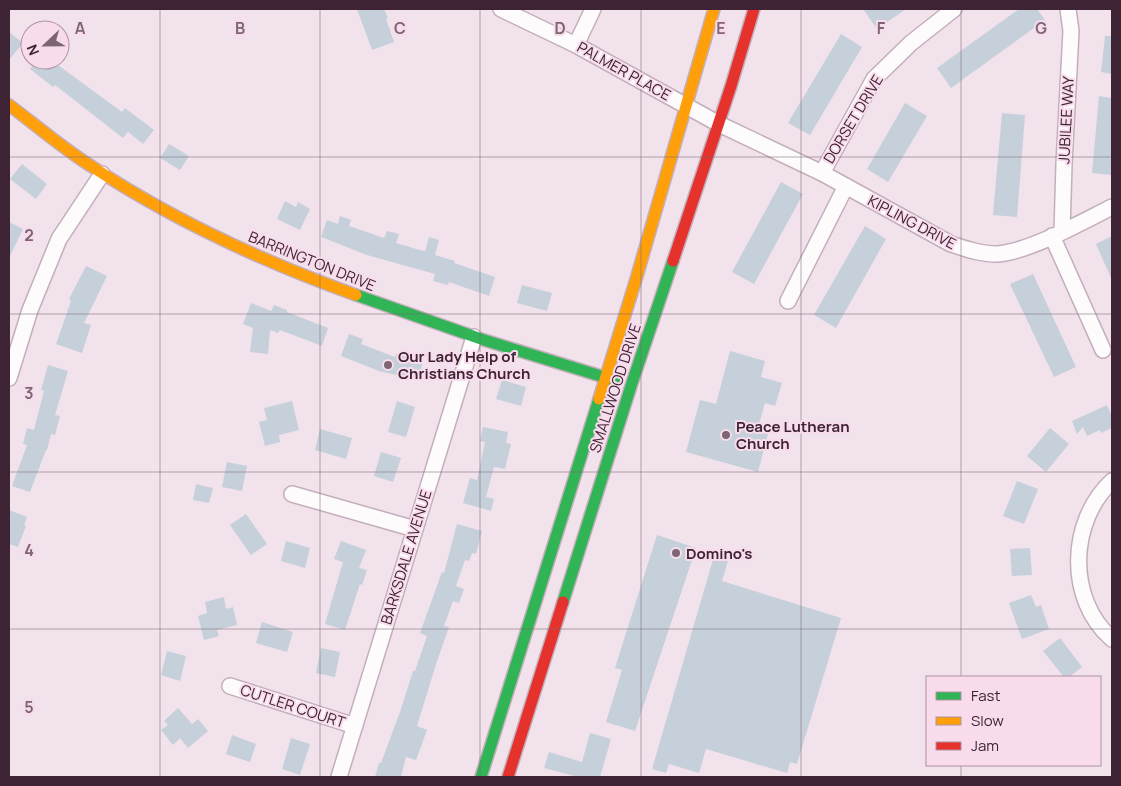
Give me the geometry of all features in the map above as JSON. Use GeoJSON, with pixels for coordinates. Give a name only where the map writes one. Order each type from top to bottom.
{"type":"FeatureCollection","features":[{"type":"Feature","properties":{"kind":"main road","name":"SMALLWOOD DRIVE"},"geometry":{"type":"LineString","coordinates":[[481,777],[637,276],[714,9]]}},
{"type":"Feature","properties":{"kind":"main road","name":"SMALLWOOD DRIVE"},"geometry":{"type":"LineString","coordinates":[[508,777],[631,386],[719,124],[754,9]]}},
{"type":"Feature","properties":{"kind":"main road","name":"BARRINGTON DRIVE"},"geometry":{"type":"LineString","coordinates":[[9,105],[102,174],[215,236],[278,265],[333,288],[474,337],[631,386]]}},
{"type":"Feature","properties":{"kind":"street","name":"PALMER PLACE"},"geometry":{"type":"LineString","coordinates":[[501,9],[576,45],[719,124]]}},
{"type":"Feature","properties":{"kind":"street"},"geometry":{"type":"LineString","coordinates":[[576,45],[594,9]]}},
{"type":"Feature","properties":{"kind":"street","name":"DORSET DRIVE"},"geometry":{"type":"LineString","coordinates":[[822,173],[874,80],[911,43],[954,9]]}},
{"type":"Feature","properties":{"kind":"street","name":"JUBILEE WAY"},"geometry":{"type":"LineString","coordinates":[[1057,234],[1064,164],[1071,31],[1068,9]]}},
{"type":"Feature","properties":{"kind":"street","name":"KIPLING DRIVE"},"geometry":{"type":"LineString","coordinates":[[719,124],[822,173],[951,244],[983,253],[1008,252],[1057,234],[1112,207]]}},
{"type":"Feature","properties":{"kind":"street"},"geometry":{"type":"LineString","coordinates":[[9,378],[30,310],[56,246],[102,174]]}},
{"type":"Feature","properties":{"kind":"street"},"geometry":{"type":"LineString","coordinates":[[788,300],[846,186]]}},
{"type":"Feature","properties":{"kind":"street"},"geometry":{"type":"LineString","coordinates":[[1057,234],[1103,350]]}},
{"type":"Feature","properties":{"kind":"street","name":"BARKSDALE AVENUE"},"geometry":{"type":"LineString","coordinates":[[339,777],[474,337]]}},
{"type":"Feature","properties":{"kind":"street"},"geometry":{"type":"LineString","coordinates":[[1112,481],[1094,501],[1085,523],[1078,555],[1084,598],[1100,626],[1112,639]]}},
{"type":"Feature","properties":{"kind":"street"},"geometry":{"type":"LineString","coordinates":[[292,494],[415,529]]}},
{"type":"Feature","properties":{"kind":"street","name":"CUTLER COURT"},"geometry":{"type":"LineString","coordinates":[[230,686],[355,726]]}},
{"type":"Feature","properties":{"kind":"building"},"geometry":{"type":"Polygon","coordinates":[[[357,9],[384,9],[394,42],[372,50],[357,9]]]}},
{"type":"Feature","properties":{"kind":"building"},"geometry":{"type":"Polygon","coordinates":[[[863,9],[906,9],[877,29],[863,9]]]}},
{"type":"Feature","properties":{"kind":"building"},"geometry":{"type":"Polygon","coordinates":[[[1019,9],[1037,9],[1045,20],[951,88],[937,68],[1019,9]]]}},
{"type":"Feature","properties":{"kind":"building"},"geometry":{"type":"Polygon","coordinates":[[[9,32],[20,41],[20,47],[9,60],[9,32]]]}},
{"type":"Feature","properties":{"kind":"building"},"geometry":{"type":"Polygon","coordinates":[[[841,34],[862,47],[810,135],[788,123],[841,34]]]}},
{"type":"Feature","properties":{"kind":"building"},"geometry":{"type":"Polygon","coordinates":[[[1105,36],[1112,36],[1112,74],[1101,72],[1105,36]]]}},
{"type":"Feature","properties":{"kind":"building"},"geometry":{"type":"Polygon","coordinates":[[[31,70],[65,70],[122,112],[125,108],[154,130],[143,144],[128,132],[123,138],[55,85],[53,87],[31,70]]]}},
{"type":"Feature","properties":{"kind":"building"},"geometry":{"type":"Polygon","coordinates":[[[1099,96],[1112,98],[1112,175],[1092,173],[1099,96]]]}},
{"type":"Feature","properties":{"kind":"building"},"geometry":{"type":"Polygon","coordinates":[[[905,103],[927,116],[888,182],[867,169],[905,103]]]}},
{"type":"Feature","properties":{"kind":"building"},"geometry":{"type":"Polygon","coordinates":[[[1002,113],[1025,115],[1017,217],[993,215],[1002,113]]]}},
{"type":"Feature","properties":{"kind":"building"},"geometry":{"type":"Polygon","coordinates":[[[169,144],[189,156],[180,170],[160,158],[169,144]]]}},
{"type":"Feature","properties":{"kind":"building"},"geometry":{"type":"Polygon","coordinates":[[[22,164],[47,184],[36,199],[10,179],[22,164]]]}},
{"type":"Feature","properties":{"kind":"building"},"geometry":{"type":"Polygon","coordinates":[[[781,182],[803,194],[754,284],[732,272],[781,182]]]}},
{"type":"Feature","properties":{"kind":"building"},"geometry":{"type":"Polygon","coordinates":[[[285,201],[296,207],[298,202],[310,209],[300,230],[277,219],[285,201]]]}},
{"type":"Feature","properties":{"kind":"building"},"geometry":{"type":"Polygon","coordinates":[[[340,216],[351,220],[349,226],[384,238],[387,231],[399,234],[396,243],[420,250],[425,251],[429,237],[439,240],[435,255],[495,277],[489,296],[449,282],[448,285],[433,281],[435,274],[367,255],[321,237],[327,220],[338,224],[340,216]]]}},
{"type":"Feature","properties":{"kind":"building"},"geometry":{"type":"Polygon","coordinates":[[[9,222],[23,229],[9,258],[9,222]]]}},
{"type":"Feature","properties":{"kind":"building"},"geometry":{"type":"Polygon","coordinates":[[[865,226],[886,239],[836,328],[814,315],[865,226]]]}},
{"type":"Feature","properties":{"kind":"building"},"geometry":{"type":"Polygon","coordinates":[[[1112,236],[1112,280],[1096,244],[1112,236]]]}},
{"type":"Feature","properties":{"kind":"building"},"geometry":{"type":"Polygon","coordinates":[[[86,266],[107,276],[84,323],[91,325],[82,353],[56,344],[71,301],[69,299],[86,266]]]}},
{"type":"Feature","properties":{"kind":"building"},"geometry":{"type":"Polygon","coordinates":[[[1033,274],[1076,367],[1054,377],[1010,284],[1033,274]]]}},
{"type":"Feature","properties":{"kind":"building"},"geometry":{"type":"Polygon","coordinates":[[[522,285],[552,293],[547,311],[517,303],[522,285]]]}},
{"type":"Feature","properties":{"kind":"building"},"geometry":{"type":"Polygon","coordinates":[[[251,303],[271,311],[274,305],[328,328],[322,346],[280,330],[278,333],[270,330],[268,354],[250,352],[253,328],[243,324],[251,303]]]}},
{"type":"Feature","properties":{"kind":"building"},"geometry":{"type":"Polygon","coordinates":[[[349,334],[363,339],[361,344],[395,357],[396,354],[423,361],[418,380],[379,371],[341,356],[349,334]]]}},
{"type":"Feature","properties":{"kind":"building"},"geometry":{"type":"Polygon","coordinates":[[[730,351],[765,361],[761,377],[782,383],[775,406],[765,403],[757,431],[768,434],[758,472],[686,452],[700,400],[716,404],[730,351]]]}},
{"type":"Feature","properties":{"kind":"building"},"geometry":{"type":"Polygon","coordinates":[[[48,365],[68,371],[55,415],[60,416],[55,435],[51,434],[47,450],[30,492],[12,486],[27,445],[23,444],[27,428],[34,430],[44,391],[41,390],[48,365]]]}},
{"type":"Feature","properties":{"kind":"building"},"geometry":{"type":"Polygon","coordinates":[[[502,380],[526,387],[521,406],[496,399],[502,380]]]}},
{"type":"Feature","properties":{"kind":"building"},"geometry":{"type":"Polygon","coordinates":[[[292,401],[299,430],[279,435],[280,442],[265,446],[259,422],[267,420],[264,408],[292,401]]]}},
{"type":"Feature","properties":{"kind":"building"},"geometry":{"type":"Polygon","coordinates":[[[397,401],[415,407],[406,437],[388,432],[397,401]]]}},
{"type":"Feature","properties":{"kind":"building"},"geometry":{"type":"Polygon","coordinates":[[[1107,405],[1112,416],[1112,428],[1101,433],[1100,430],[1087,436],[1083,427],[1077,434],[1072,421],[1107,405]]]}},
{"type":"Feature","properties":{"kind":"building"},"geometry":{"type":"Polygon","coordinates":[[[483,427],[508,432],[506,443],[511,444],[505,469],[494,467],[486,497],[494,499],[491,511],[463,503],[470,478],[477,480],[485,442],[480,441],[483,427]]]}},
{"type":"Feature","properties":{"kind":"building"},"geometry":{"type":"Polygon","coordinates":[[[1050,428],[1069,444],[1046,472],[1027,456],[1050,428]]]}},
{"type":"Feature","properties":{"kind":"building"},"geometry":{"type":"Polygon","coordinates":[[[320,429],[352,438],[346,459],[315,450],[320,429]]]}},
{"type":"Feature","properties":{"kind":"building"},"geometry":{"type":"Polygon","coordinates":[[[381,452],[401,458],[393,482],[374,476],[381,452]]]}},
{"type":"Feature","properties":{"kind":"building"},"geometry":{"type":"Polygon","coordinates":[[[227,462],[247,466],[242,491],[222,487],[227,462]]]}},
{"type":"Feature","properties":{"kind":"building"},"geometry":{"type":"Polygon","coordinates":[[[1017,481],[1038,489],[1024,524],[1003,516],[1017,481]]]}},
{"type":"Feature","properties":{"kind":"building"},"geometry":{"type":"Polygon","coordinates":[[[196,484],[213,488],[209,503],[193,500],[196,484]]]}},
{"type":"Feature","properties":{"kind":"building"},"geometry":{"type":"Polygon","coordinates":[[[9,510],[27,517],[24,525],[26,526],[18,547],[9,544],[9,510]]]}},
{"type":"Feature","properties":{"kind":"building"},"geometry":{"type":"Polygon","coordinates":[[[246,514],[267,544],[251,555],[230,525],[246,514]]]}},
{"type":"Feature","properties":{"kind":"building"},"geometry":{"type":"Polygon","coordinates":[[[457,524],[482,531],[476,554],[472,553],[469,561],[465,560],[456,586],[464,589],[459,603],[453,601],[444,626],[449,627],[417,726],[427,730],[416,760],[406,757],[401,777],[375,777],[427,636],[420,633],[442,572],[444,573],[457,524]]]}},
{"type":"Feature","properties":{"kind":"building"},"geometry":{"type":"Polygon","coordinates":[[[657,535],[696,548],[635,731],[606,722],[622,670],[615,668],[657,535]]]}},
{"type":"Feature","properties":{"kind":"building"},"geometry":{"type":"Polygon","coordinates":[[[286,541],[310,548],[305,568],[281,561],[286,541]]]}},
{"type":"Feature","properties":{"kind":"building"},"geometry":{"type":"Polygon","coordinates":[[[341,541],[366,550],[359,568],[367,570],[362,585],[360,584],[345,630],[325,624],[343,562],[334,559],[341,541]]]}},
{"type":"Feature","properties":{"kind":"building"},"geometry":{"type":"Polygon","coordinates":[[[1030,548],[1032,575],[1012,576],[1010,549],[1030,548]]]}},
{"type":"Feature","properties":{"kind":"building"},"geometry":{"type":"Polygon","coordinates":[[[714,556],[728,561],[722,581],[841,618],[797,764],[790,762],[787,773],[706,749],[699,773],[669,764],[666,773],[652,769],[714,556]]]}},
{"type":"Feature","properties":{"kind":"building"},"geometry":{"type":"Polygon","coordinates":[[[1031,595],[1036,607],[1041,605],[1049,629],[1022,639],[1009,603],[1031,595]]]}},
{"type":"Feature","properties":{"kind":"building"},"geometry":{"type":"Polygon","coordinates":[[[224,597],[226,609],[233,607],[237,625],[217,630],[219,636],[204,640],[198,616],[207,613],[205,602],[224,597]]]}},
{"type":"Feature","properties":{"kind":"building"},"geometry":{"type":"Polygon","coordinates":[[[262,622],[293,632],[287,652],[256,643],[262,622]]]}},
{"type":"Feature","properties":{"kind":"building"},"geometry":{"type":"Polygon","coordinates":[[[1060,638],[1082,667],[1070,676],[1063,676],[1043,651],[1060,638]]]}},
{"type":"Feature","properties":{"kind":"building"},"geometry":{"type":"Polygon","coordinates":[[[321,648],[340,652],[335,677],[316,673],[321,648]]]}},
{"type":"Feature","properties":{"kind":"building"},"geometry":{"type":"Polygon","coordinates":[[[167,651],[186,656],[180,681],[161,675],[167,651]]]}},
{"type":"Feature","properties":{"kind":"building"},"geometry":{"type":"Polygon","coordinates":[[[178,708],[192,724],[198,719],[208,731],[188,748],[180,738],[173,745],[161,730],[168,725],[164,721],[178,708]]]}},
{"type":"Feature","properties":{"kind":"building"},"geometry":{"type":"Polygon","coordinates":[[[590,733],[611,739],[600,777],[578,777],[544,768],[549,752],[582,762],[590,733]]]}},
{"type":"Feature","properties":{"kind":"building"},"geometry":{"type":"Polygon","coordinates":[[[232,735],[256,744],[250,762],[226,754],[232,735]]]}},
{"type":"Feature","properties":{"kind":"building"},"geometry":{"type":"Polygon","coordinates":[[[291,738],[310,744],[300,775],[282,769],[291,738]]]}},
{"type":"Feature","properties":{"kind":"traffic: fast"},"geometry":{"type":"LineString","coordinates":[[563,602],[631,386],[673,261]]}},
{"type":"Feature","properties":{"kind":"traffic: fast"},"geometry":{"type":"LineString","coordinates":[[356,295],[484,340],[617,381]]}},
{"type":"Feature","properties":{"kind":"traffic: fast"},"geometry":{"type":"LineString","coordinates":[[481,777],[599,399]]}},
{"type":"Feature","properties":{"kind":"traffic: slow"},"geometry":{"type":"LineString","coordinates":[[599,399],[637,276],[714,9]]}},
{"type":"Feature","properties":{"kind":"traffic: slow"},"geometry":{"type":"LineString","coordinates":[[9,105],[80,159],[154,204],[253,254],[356,295]]}},
{"type":"Feature","properties":{"kind":"traffic: jam"},"geometry":{"type":"LineString","coordinates":[[673,261],[731,86],[754,9]]}},
{"type":"Feature","properties":{"kind":"traffic: jam"},"geometry":{"type":"LineString","coordinates":[[508,777],[563,602]]}},
{"type":"Feature","properties":{"kind":"place","name":"Our Lady Help of Christians Church"},"geometry":{"type":"Point","coordinates":[388,365]}},
{"type":"Feature","properties":{"kind":"place","name":"Peace Lutheran Church"},"geometry":{"type":"Point","coordinates":[726,435]}},
{"type":"Feature","properties":{"kind":"place","name":"Domino's"},"geometry":{"type":"Point","coordinates":[676,553]}}]}
